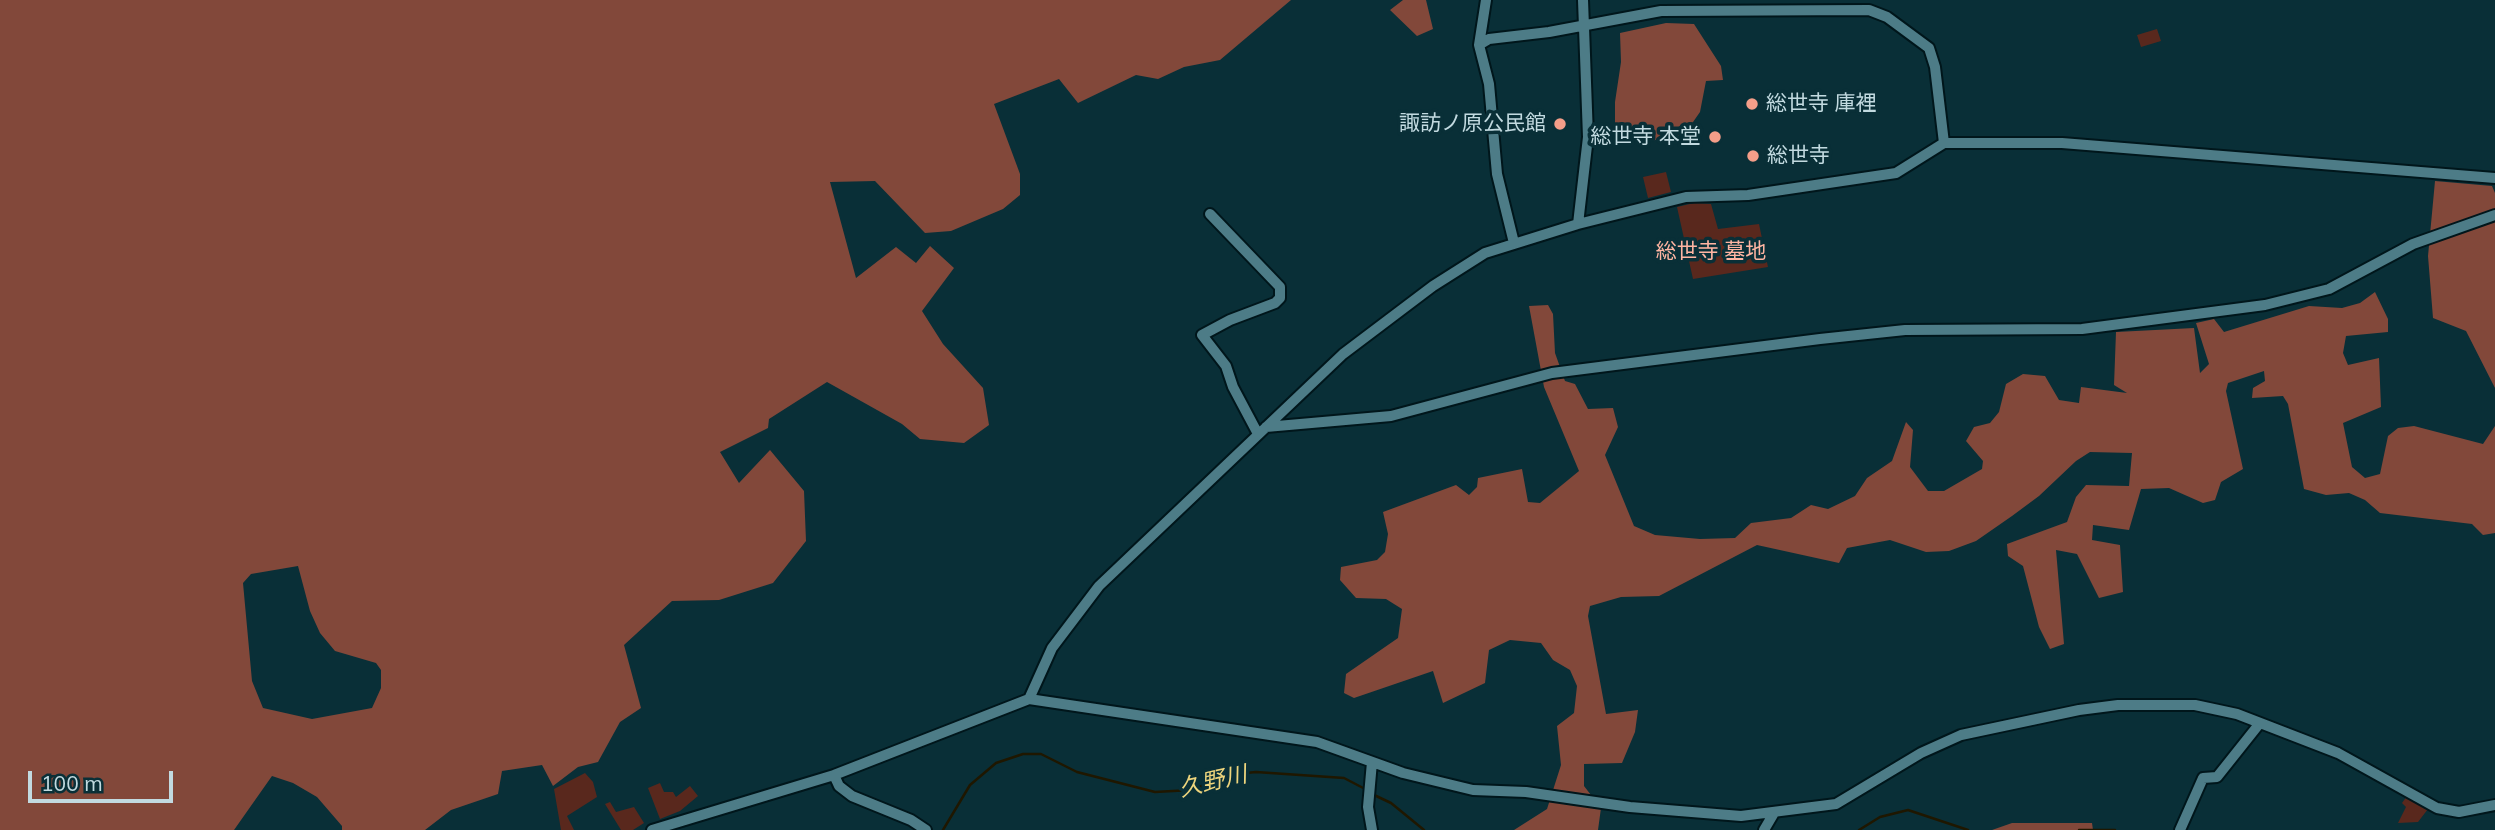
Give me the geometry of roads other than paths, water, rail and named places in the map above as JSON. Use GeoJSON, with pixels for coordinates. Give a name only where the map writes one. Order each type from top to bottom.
{"type":"FeatureCollection","features":[{"type":"Feature","properties":{"kind":"street"},"geometry":{"type":"LineString","coordinates":[[1486,0],[1479,45],[1489,84],[1497,174],[1514,243]]}},
{"type":"Feature","properties":{"kind":"street"},"geometry":{"type":"LineString","coordinates":[[1578,224],[1588,137],[1583,0]]}},
{"type":"Feature","properties":{"kind":"street"},"geometry":{"type":"LineString","coordinates":[[1479,45],[1489,39],[1684,10],[1869,10],[1901,26],[1929,48],[1935,67],[1944,143]]}},
{"type":"Feature","properties":{"kind":"street"},"geometry":{"type":"LineString","coordinates":[[1029,699],[1052,648],[1099,586],[1262,431],[1370,332],[1458,268],[1486,253],[1514,243],[1686,197],[1748,195],[1896,173],[1944,143],[2062,144],[2495,178]]}},
{"type":"Feature","properties":{"kind":"street"},"geometry":{"type":"LineString","coordinates":[[1210,214],[1280,287],[1281,293],[1275,303],[1230,320],[1202,335],[1226,366],[1250,423],[1262,431],[1391,416],[1536,376],[1820,339],[1905,330],[2082,330],[2265,305],[2329,289],[2413,244],[2495,215]]}},
{"type":"Feature","properties":{"kind":"street"},"geometry":{"type":"LineString","coordinates":[[652,830],[834,775],[1029,699],[1317,742],[1438,783],[1473,790],[1525,792],[1714,815],[1774,813],[1836,804],[1921,753],[1961,734],[2012,722],[2079,710],[2159,704],[2195,705],[2237,714],[2370,769],[2437,808],[2459,813],[2495,805]]}},
{"type":"Feature","properties":{"kind":"street"},"geometry":{"type":"LineString","coordinates":[[2180,830],[2203,778],[2217,777],[2260,723]]}},
{"type":"Feature","properties":{"kind":"street"},"geometry":{"type":"LineString","coordinates":[[1372,762],[1368,775],[1368,807],[1372,830]]}},
{"type":"Feature","properties":{"kind":"street"},"geometry":{"type":"LineString","coordinates":[[834,775],[839,786],[852,796],[926,830]]}},
{"type":"Feature","properties":{"kind":"street"},"geometry":{"type":"LineString","coordinates":[[1764,830],[1774,813]]}},
{"type":"Feature","properties":{"kind":"waterway","name":"久野川"},"geometry":{"type":"LineString","coordinates":[[943,830],[970,785],[996,763],[1023,754],[1041,754],[1077,772],[1155,792],[1191,790],[1236,774],[1256,772],[1344,778],[1367,790]]}},
{"type":"Feature","properties":{"kind":"waterway","name":"久野川"},"geometry":{"type":"LineString","coordinates":[[1372,794],[1391,803],[1424,830]]}},
{"type":"Feature","properties":{"kind":"waterway","name":"久野川"},"geometry":{"type":"LineString","coordinates":[[1859,830],[1880,817],[1908,810],[1968,830]]}},
{"type":"Feature","properties":{"kind":"waterway"},"geometry":{"type":"LineString","coordinates":[[2079,830],[2115,830]]}},
{"type":"Feature","properties":{"kind":"place","name":"総世寺 庫裡"},"geometry":{"type":"Point","coordinates":[1752,104]}},
{"type":"Feature","properties":{"kind":"place","name":"諏訪ノ原公民館"},"geometry":{"type":"Point","coordinates":[1560,124]}},
{"type":"Feature","properties":{"kind":"place","name":"総世寺 本堂"},"geometry":{"type":"Point","coordinates":[1715,137]}},
{"type":"Feature","properties":{"kind":"place","name":"総世寺"},"geometry":{"type":"Point","coordinates":[1753,156]}},
{"type":"Feature","properties":{"kind":"park label","name":"総世寺 墓地"},"geometry":{"type":"Point","coordinates":[1711,252]}}]}
